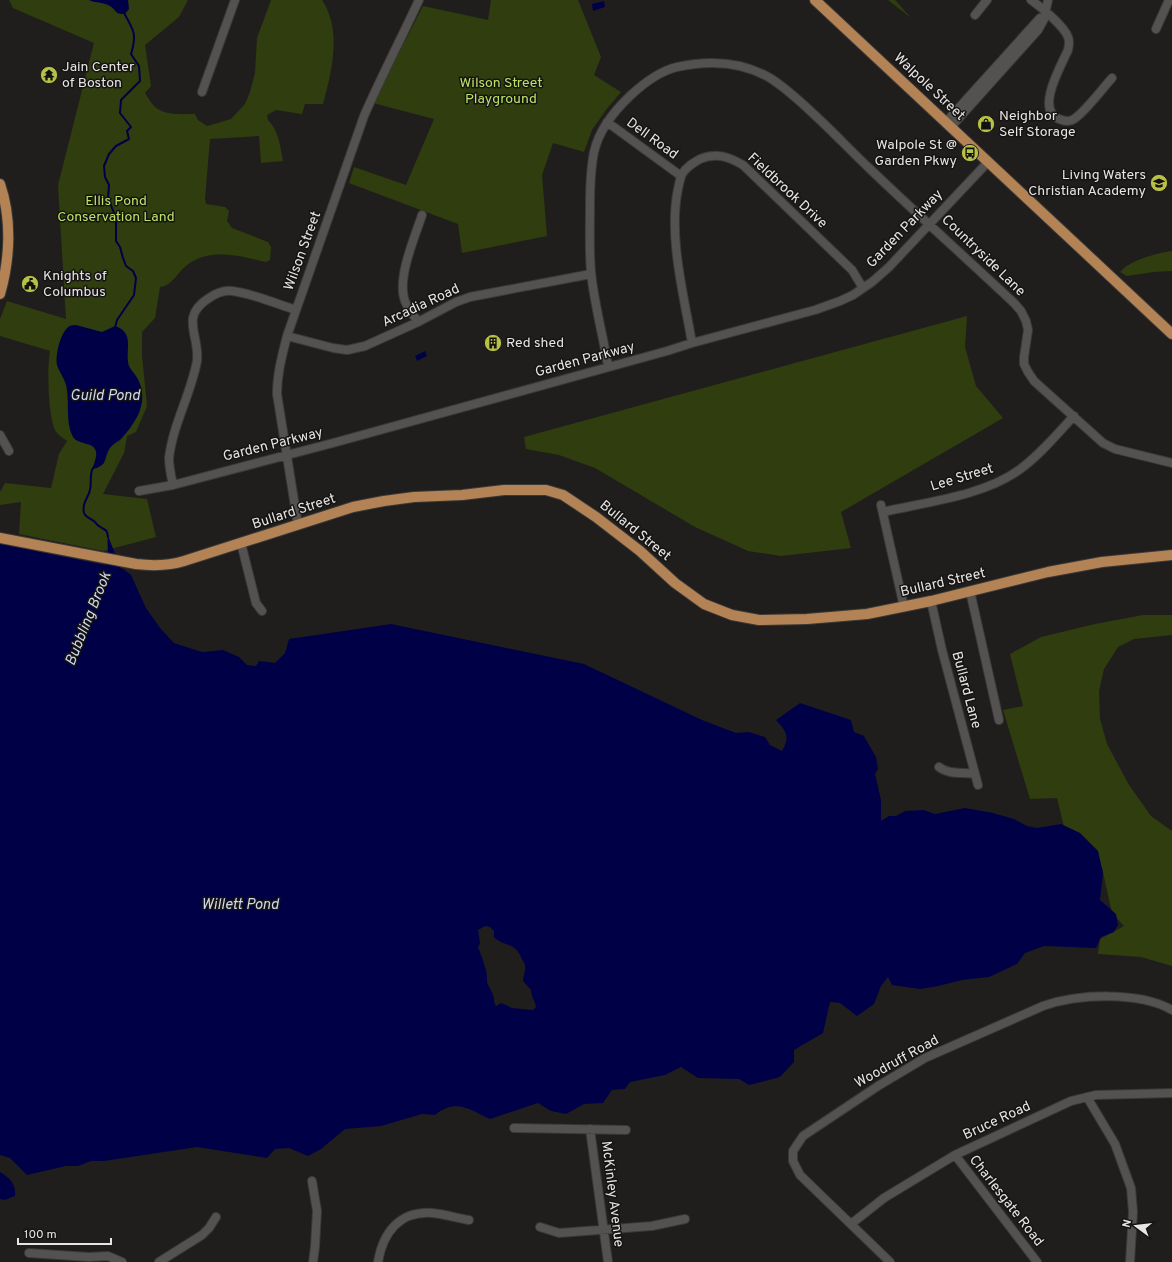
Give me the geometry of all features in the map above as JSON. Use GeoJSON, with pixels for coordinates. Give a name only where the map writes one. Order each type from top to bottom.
{"type":"FeatureCollection","features":[{"type":"Feature","properties":{"kind":"main road","name":"Walpole Street"},"geometry":{"type":"LineString","coordinates":[[815,0],[1172,334]]}},
{"type":"Feature","properties":{"kind":"main road"},"geometry":{"type":"LineString","coordinates":[[0,184],[4,200],[8,233],[6,271],[0,294]]}},
{"type":"Feature","properties":{"kind":"main road","name":"Bullard Street"},"geometry":{"type":"LineString","coordinates":[[0,538],[105,559],[146,565],[166,565],[184,561],[298,524],[353,508],[384,501],[414,497],[462,495],[504,490],[546,490],[563,495],[585,508],[640,551],[676,583],[704,604],[728,614],[759,620],[800,620],[867,614],[931,601],[1063,569],[1102,562],[1172,555]]}},
{"type":"Feature","properties":{"kind":"street"},"geometry":{"type":"LineString","coordinates":[[202,92],[235,0]]}},
{"type":"Feature","properties":{"kind":"street","name":"Wilson Street"},"geometry":{"type":"LineString","coordinates":[[298,524],[277,394],[278,374],[287,336],[364,116],[419,0]]}},
{"type":"Feature","properties":{"kind":"street"},"geometry":{"type":"LineString","coordinates":[[975,15],[988,0]]}},
{"type":"Feature","properties":{"kind":"street"},"geometry":{"type":"LineString","coordinates":[[1032,0],[1046,11],[1067,34],[1069,42],[1049,98],[1049,108],[1053,116],[1066,121],[1075,119],[1112,78]]}},
{"type":"Feature","properties":{"kind":"street"},"geometry":{"type":"LineString","coordinates":[[948,125],[1033,36],[1041,25],[1048,0]]}},
{"type":"Feature","properties":{"kind":"street"},"geometry":{"type":"LineString","coordinates":[[1156,29],[1169,0]]}},
{"type":"Feature","properties":{"kind":"street","name":"Countryside Lane"},"geometry":{"type":"LineString","coordinates":[[608,366],[591,274],[590,253],[590,194],[594,152],[607,122],[626,100],[642,85],[673,68],[715,62],[745,67],[771,78],[793,94],[866,165],[1014,303],[1026,320],[1028,330],[1024,364],[1034,381],[1103,443],[1115,449],[1172,464]]}},
{"type":"Feature","properties":{"kind":"street","name":"Dell Road"},"geometry":{"type":"LineString","coordinates":[[607,122],[681,176]]}},
{"type":"Feature","properties":{"kind":"street","name":"Fieldbrook Drive"},"geometry":{"type":"LineString","coordinates":[[681,176],[686,168],[693,162],[714,155],[724,156],[743,165],[852,270],[863,288]]}},
{"type":"Feature","properties":{"kind":"street","name":"Garden Parkway"},"geometry":{"type":"LineString","coordinates":[[138,492],[173,485],[396,426],[827,306],[840,301],[863,288],[880,275],[988,162]]}},
{"type":"Feature","properties":{"kind":"street"},"geometry":{"type":"LineString","coordinates":[[681,176],[677,195],[676,236],[678,261],[692,343]]}},
{"type":"Feature","properties":{"kind":"street"},"geometry":{"type":"LineString","coordinates":[[418,322],[404,299],[403,289],[408,261],[422,215]]}},
{"type":"Feature","properties":{"kind":"street","name":"Arcadia Road"},"geometry":{"type":"LineString","coordinates":[[287,336],[346,350],[365,346],[418,322],[456,302],[470,297],[591,274]]}},
{"type":"Feature","properties":{"kind":"street"},"geometry":{"type":"LineString","coordinates":[[173,485],[170,469],[170,457],[175,432],[194,376],[197,359],[197,348],[192,322],[195,312],[209,297],[222,292],[231,291],[248,294],[296,310]]}},
{"type":"Feature","properties":{"kind":"street","name":"Lee Street"},"geometry":{"type":"LineString","coordinates":[[904,607],[882,509],[963,494],[999,482],[1020,470],[1038,454],[1074,416]]}},
{"type":"Feature","properties":{"kind":"street"},"geometry":{"type":"LineString","coordinates":[[0,435],[9,451]]}},
{"type":"Feature","properties":{"kind":"street"},"geometry":{"type":"LineString","coordinates":[[241,543],[256,603],[262,611]]}},
{"type":"Feature","properties":{"kind":"street"},"geometry":{"type":"LineString","coordinates":[[970,592],[999,720]]}},
{"type":"Feature","properties":{"kind":"street","name":"Bullard Lane"},"geometry":{"type":"LineString","coordinates":[[931,601],[942,650],[978,785]]}},
{"type":"Feature","properties":{"kind":"street"},"geometry":{"type":"LineString","coordinates":[[939,767],[943,770],[957,773],[965,772],[975,774]]}},
{"type":"Feature","properties":{"kind":"street","name":"Woodruff Road"},"geometry":{"type":"LineString","coordinates":[[890,1262],[800,1174],[793,1161],[792,1151],[803,1136],[872,1090],[925,1058],[1057,1001],[1105,996],[1129,997],[1153,1003],[1172,1010]]}},
{"type":"Feature","properties":{"kind":"street","name":"Bruce Road"},"geometry":{"type":"LineString","coordinates":[[851,1224],[884,1198],[955,1155],[1071,1101],[1096,1095],[1172,1093]]}},
{"type":"Feature","properties":{"kind":"street"},"geometry":{"type":"LineString","coordinates":[[1087,1097],[1115,1144],[1131,1188],[1132,1212],[1130,1262]]}},
{"type":"Feature","properties":{"kind":"street","name":"McKinley Avenue"},"geometry":{"type":"LineString","coordinates":[[514,1128],[626,1130]]}},
{"type":"Feature","properties":{"kind":"street","name":"McKinley Avenue"},"geometry":{"type":"LineString","coordinates":[[590,1129],[608,1262]]}},
{"type":"Feature","properties":{"kind":"street","name":"Charlesgate Road"},"geometry":{"type":"LineString","coordinates":[[955,1155],[1037,1262]]}},
{"type":"Feature","properties":{"kind":"street"},"geometry":{"type":"LineString","coordinates":[[312,1181],[317,1211],[313,1262]]}},
{"type":"Feature","properties":{"kind":"street"},"geometry":{"type":"LineString","coordinates":[[378,1262],[380,1251],[386,1237],[394,1226],[402,1219],[431,1213],[469,1220]]}},
{"type":"Feature","properties":{"kind":"street"},"geometry":{"type":"LineString","coordinates":[[159,1262],[202,1235],[209,1228],[216,1217]]}},
{"type":"Feature","properties":{"kind":"street"},"geometry":{"type":"LineString","coordinates":[[540,1227],[559,1233],[652,1226],[686,1219]]}},
{"type":"Feature","properties":{"kind":"street"},"geometry":{"type":"LineString","coordinates":[[29,1253],[89,1257],[108,1256],[122,1262]]}},
{"type":"Feature","properties":{"kind":"green space","name":"Ellis Pond Conservation Land"},"geometry":{"type":"Polygon","coordinates":[[[9,0],[188,0],[179,17],[145,45],[151,86],[145,93],[158,109],[173,114],[195,114],[198,120],[207,126],[231,119],[245,104],[255,73],[257,38],[271,0],[322,0],[332,24],[332,65],[323,104],[305,104],[302,114],[276,110],[267,115],[268,120],[272,124],[277,134],[283,161],[261,163],[259,136],[210,139],[205,199],[206,204],[225,207],[229,211],[227,221],[232,228],[268,242],[271,247],[270,260],[266,262],[246,257],[225,255],[205,257],[195,260],[186,266],[171,282],[160,287],[155,318],[142,332],[142,356],[147,406],[136,432],[127,436],[124,453],[103,494],[147,499],[156,537],[103,551],[19,534],[21,502],[0,505],[0,492],[5,483],[51,488],[59,454],[67,441],[55,430],[51,413],[48,380],[50,351],[0,336],[0,319],[7,301],[66,319],[58,185],[94,43],[13,8],[9,0]]]}},
{"type":"Feature","properties":{"kind":"green space","name":"Wilson Street Playground"},"geometry":{"type":"Polygon","coordinates":[[[491,0],[578,0],[601,57],[594,75],[621,92],[592,130],[584,152],[553,143],[542,175],[547,236],[462,253],[458,224],[349,183],[354,167],[406,185],[434,119],[373,103],[423,6],[488,20],[491,0]]]}},
{"type":"Feature","properties":{"kind":"green space"},"geometry":{"type":"Polygon","coordinates":[[[888,0],[895,0],[911,18],[888,0]]]}},
{"type":"Feature","properties":{"kind":"green space"},"geometry":{"type":"Polygon","coordinates":[[[1172,251],[1172,271],[1127,276],[1120,272],[1130,264],[1137,261],[1159,253],[1172,251]]]}},
{"type":"Feature","properties":{"kind":"green space"},"geometry":{"type":"Polygon","coordinates":[[[967,316],[965,347],[976,386],[1003,418],[841,512],[851,548],[781,556],[748,551],[695,527],[595,468],[559,455],[526,449],[524,437],[967,316]]]}},
{"type":"Feature","properties":{"kind":"green space"},"geometry":{"type":"Polygon","coordinates":[[[1143,615],[1172,615],[1172,635],[1134,639],[1118,647],[1104,669],[1099,691],[1100,719],[1107,744],[1129,785],[1151,816],[1172,831],[1172,966],[1141,957],[1098,954],[1100,939],[1124,926],[1112,913],[1102,868],[1064,827],[1057,798],[1030,799],[1003,710],[1023,706],[1010,654],[1041,637],[1095,624],[1143,615]]]}},
{"type":"Feature","properties":{"kind":"water"},"geometry":{"type":"Polygon","coordinates":[[[89,0],[128,0],[129,9],[125,14],[119,14],[108,5],[89,0]]]}},
{"type":"Feature","properties":{"kind":"water"},"geometry":{"type":"Polygon","coordinates":[[[604,1],[605,7],[593,11],[592,4],[604,1]]]}},
{"type":"Feature","properties":{"kind":"water","name":"Guild Pond"},"geometry":{"type":"Polygon","coordinates":[[[76,325],[102,332],[115,326],[121,329],[127,338],[129,366],[139,381],[142,390],[142,400],[138,415],[128,431],[110,448],[103,464],[92,469],[96,458],[96,451],[94,447],[80,442],[72,435],[68,419],[68,396],[66,386],[57,365],[58,349],[61,337],[67,328],[76,325]]]}},
{"type":"Feature","properties":{"kind":"water"},"geometry":{"type":"Polygon","coordinates":[[[425,351],[427,356],[417,361],[415,356],[425,351]]]}},
{"type":"Feature","properties":{"kind":"water","name":"Willett Pond"},"geometry":{"type":"Polygon","coordinates":[[[108,536],[116,556],[117,566],[131,575],[146,608],[160,628],[174,643],[202,652],[223,650],[239,657],[247,665],[256,666],[259,661],[275,663],[285,653],[289,639],[391,624],[584,664],[702,720],[736,733],[749,732],[765,737],[770,745],[782,751],[787,738],[785,731],[776,720],[800,703],[851,720],[854,732],[864,736],[876,757],[878,769],[875,774],[881,800],[881,821],[889,816],[896,816],[905,811],[924,810],[935,814],[965,808],[993,813],[1014,819],[1027,826],[1037,828],[1061,824],[1080,833],[1098,851],[1103,873],[1100,900],[1116,914],[1118,925],[1114,932],[1101,937],[1096,948],[1044,946],[1025,953],[1017,964],[989,977],[962,980],[920,989],[892,985],[888,977],[881,986],[874,1004],[857,1016],[840,1003],[830,1002],[823,1033],[794,1050],[794,1062],[780,1077],[749,1085],[739,1079],[698,1078],[681,1067],[665,1075],[630,1082],[625,1089],[612,1090],[603,1103],[584,1104],[566,1114],[551,1111],[538,1103],[490,1119],[469,1109],[456,1106],[443,1110],[435,1115],[422,1114],[381,1126],[345,1129],[321,1149],[308,1156],[289,1148],[275,1149],[267,1158],[197,1147],[104,1161],[91,1161],[78,1166],[66,1166],[27,1175],[10,1158],[0,1155],[0,544],[105,565],[108,558],[108,536]],[[485,926],[478,930],[480,943],[478,948],[486,970],[487,982],[493,994],[496,1006],[501,1003],[512,1008],[533,1010],[536,1007],[531,990],[523,981],[525,970],[524,963],[518,952],[512,946],[497,940],[494,937],[494,931],[490,927],[485,926]]]}},
{"type":"Feature","properties":{"kind":"water"},"geometry":{"type":"Polygon","coordinates":[[[0,1172],[9,1179],[15,1192],[15,1196],[5,1200],[0,1199],[0,1172]]]}},
{"type":"Feature","properties":{"kind":"waterway","name":"Bubbling Brook"},"geometry":{"type":"LineString","coordinates":[[115,328],[117,320],[134,295],[136,278],[133,271],[126,266],[120,247],[116,241],[116,218],[108,198],[109,185],[105,177],[104,166],[109,154],[116,146],[129,139],[127,131],[131,127],[120,113],[121,100],[140,81],[139,66],[131,54],[134,42],[134,33],[124,13]]}},
{"type":"Feature","properties":{"kind":"waterway","name":"Bubbling Brook"},"geometry":{"type":"LineString","coordinates":[[93,468],[91,473],[90,490],[85,503],[84,514],[106,531],[108,537]]}},
{"type":"Feature","properties":{"kind":"place","name":"Jain Center of Boston"},"geometry":{"type":"Point","coordinates":[49,75]}},
{"type":"Feature","properties":{"kind":"place","name":"Neighbor Self Storage"},"geometry":{"type":"Point","coordinates":[986,124]}},
{"type":"Feature","properties":{"kind":"place","name":"Walpole St @ Garden Pkwy"},"geometry":{"type":"Point","coordinates":[970,153]}},
{"type":"Feature","properties":{"kind":"place","name":"Living Waters Christian Academy"},"geometry":{"type":"Point","coordinates":[1159,183]}},
{"type":"Feature","properties":{"kind":"place","name":"Knights of Columbus"},"geometry":{"type":"Point","coordinates":[30,284]}},
{"type":"Feature","properties":{"kind":"place","name":"Red shed"},"geometry":{"type":"Point","coordinates":[493,343]}}]}
